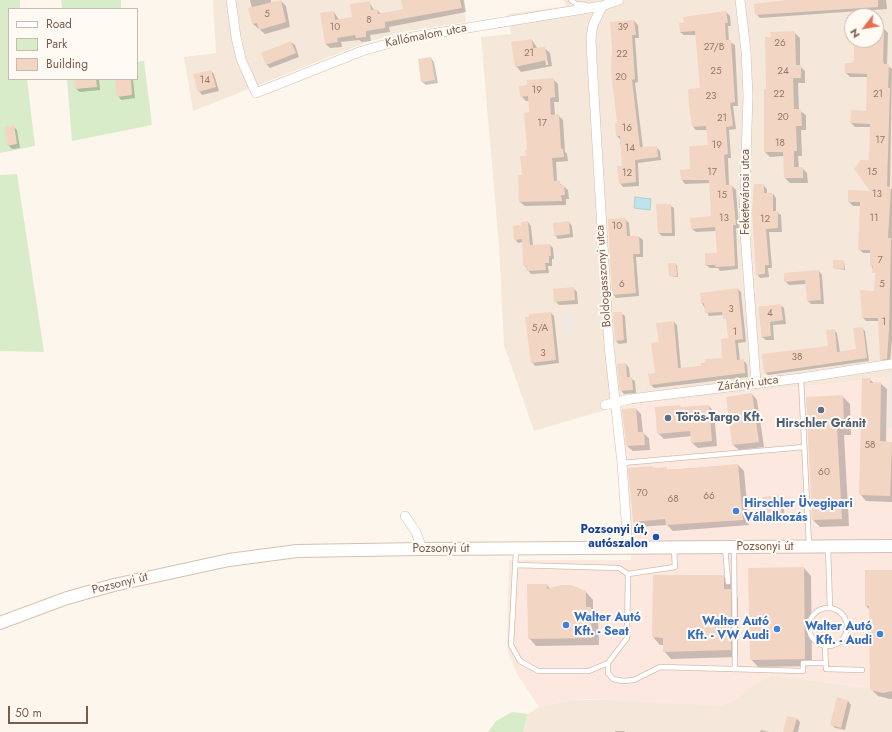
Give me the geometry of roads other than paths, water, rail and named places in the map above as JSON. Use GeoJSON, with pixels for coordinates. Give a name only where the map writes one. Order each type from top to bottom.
{"type":"FeatureCollection","features":[{"type":"Feature","properties":{"kind":"main road","name":"Pozsonyi út"},"geometry":{"type":"LineString","coordinates":[[0,623],[67,598],[107,587],[229,560],[297,552],[516,548],[892,546]]}},
{"type":"Feature","properties":{"kind":"street","name":"Kallómalom utca"},"geometry":{"type":"LineString","coordinates":[[231,0],[236,37],[241,58],[256,93],[362,51],[412,37],[602,6],[620,0]]}},
{"type":"Feature","properties":{"kind":"street","name":"Feketevárosi utca"},"geometry":{"type":"LineString","coordinates":[[740,0],[746,51],[748,96],[744,219],[756,383]]}},
{"type":"Feature","properties":{"kind":"street","name":"Boldogasszonyi utca"},"geometry":{"type":"LineString","coordinates":[[602,6],[594,25],[592,46],[603,255],[614,402],[622,463],[628,548]]}},
{"type":"Feature","properties":{"kind":"street","name":"Zárányi utca"},"geometry":{"type":"LineString","coordinates":[[605,404],[801,378],[892,364]]}},
{"type":"Feature","properties":{"kind":"street"},"geometry":{"type":"LineString","coordinates":[[405,516],[416,532],[422,549]]}},
{"type":"Feature","properties":{"kind":"lane"},"geometry":{"type":"LineString","coordinates":[[571,0],[576,4],[602,6]]}},
{"type":"Feature","properties":{"kind":"lane"},"geometry":{"type":"LineString","coordinates":[[801,378],[809,547]]}},
{"type":"Feature","properties":{"kind":"lane"},"geometry":{"type":"LineString","coordinates":[[622,463],[804,447]]}},
{"type":"Feature","properties":{"kind":"lane"},"geometry":{"type":"LineString","coordinates":[[515,565],[619,568],[628,574],[675,567],[674,547]]}},
{"type":"Feature","properties":{"kind":"lane"},"geometry":{"type":"LineString","coordinates":[[728,582],[730,547]]}},
{"type":"Feature","properties":{"kind":"lane"},"geometry":{"type":"LineString","coordinates":[[730,547],[735,669]]}},
{"type":"Feature","properties":{"kind":"lane"},"geometry":{"type":"LineString","coordinates":[[828,547],[830,608]]}},
{"type":"Feature","properties":{"kind":"lane"},"geometry":{"type":"LineString","coordinates":[[516,548],[511,645],[520,661],[538,671],[589,671],[608,663]]}},
{"type":"Feature","properties":{"kind":"lane"},"geometry":{"type":"LineString","coordinates":[[628,574],[627,638],[608,663],[607,670],[610,676],[623,681],[634,680],[660,667],[803,671],[803,663],[826,663]]}},
{"type":"Feature","properties":{"kind":"lane"},"geometry":{"type":"LineString","coordinates":[[830,608],[841,613],[845,618],[847,630],[846,636],[837,645],[825,646],[814,641],[809,629],[810,622],[817,612],[830,608]]}},
{"type":"Feature","properties":{"kind":"lane"},"geometry":{"type":"LineString","coordinates":[[825,646],[826,669],[862,670]]}},
{"type":"Feature","properties":{"kind":"water"},"geometry":{"type":"Polygon","coordinates":[[[635,197],[651,199],[650,210],[634,208],[635,197]]]}},
{"type":"Feature","properties":{"kind":"place","name":"Hirschler Gránit"},"geometry":{"type":"Point","coordinates":[821,410]}},
{"type":"Feature","properties":{"kind":"place","name":"Törös-Targo Kft."},"geometry":{"type":"Point","coordinates":[668,418]}},
{"type":"Feature","properties":{"kind":"place","name":"Hirschler Üvegipari Vállalkozás"},"geometry":{"type":"Point","coordinates":[736,511]}},
{"type":"Feature","properties":{"kind":"place","name":"Pozsonyi út, autószalon"},"geometry":{"type":"Point","coordinates":[656,537]}},
{"type":"Feature","properties":{"kind":"place","name":"Walter Autó Kft. - Seat"},"geometry":{"type":"Point","coordinates":[566,625]}},
{"type":"Feature","properties":{"kind":"place","name":"Walter Autó Kft. - VW Audi"},"geometry":{"type":"Point","coordinates":[777,629]}},
{"type":"Feature","properties":{"kind":"place","name":"Walter Autó Kft. - Audi"},"geometry":{"type":"Point","coordinates":[880,634]}}]}
